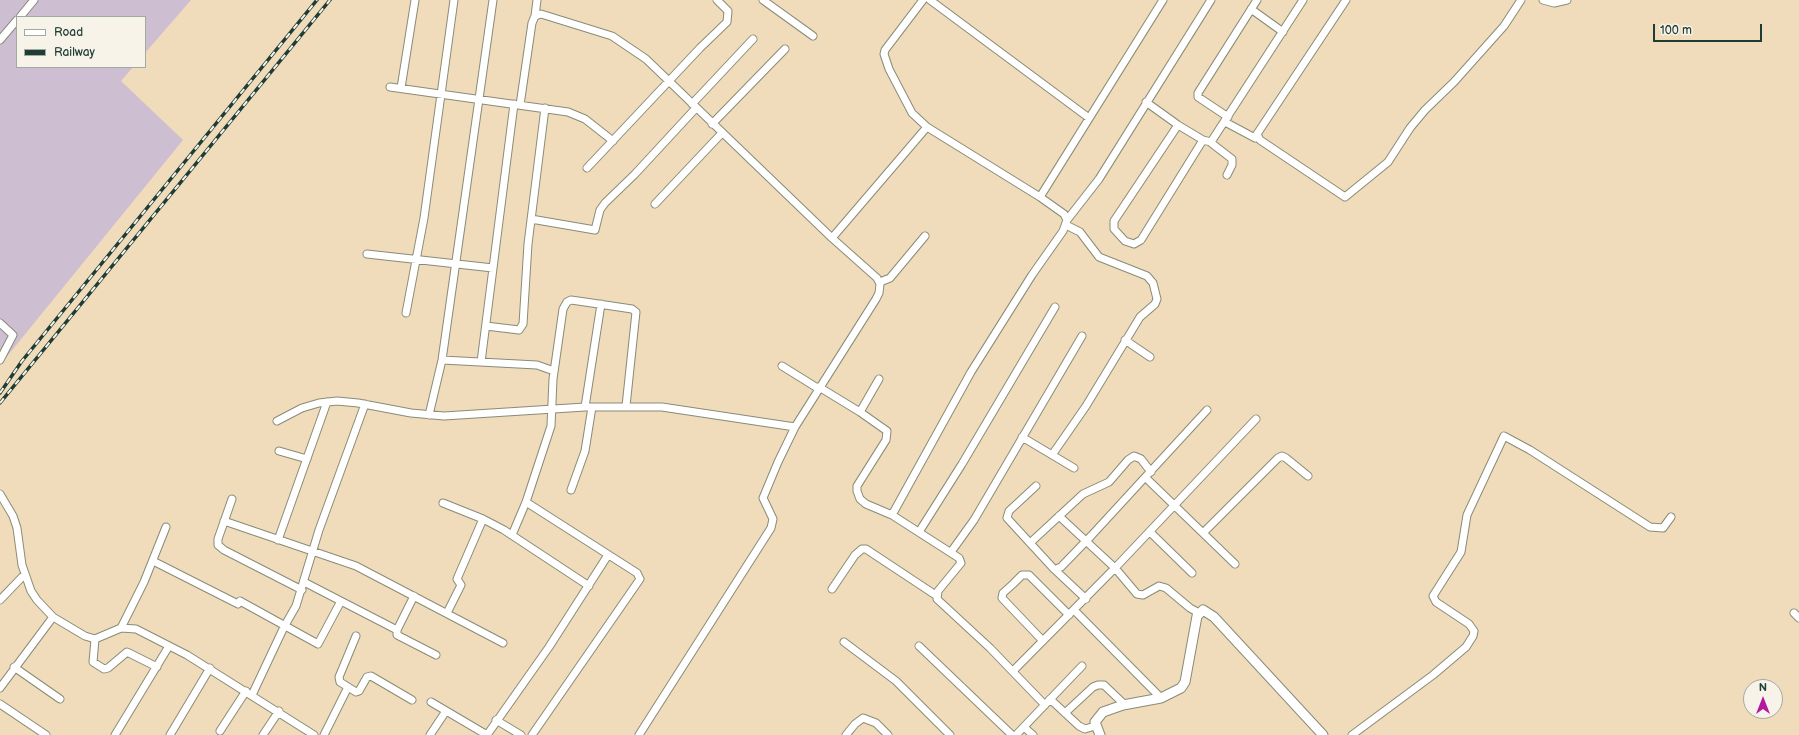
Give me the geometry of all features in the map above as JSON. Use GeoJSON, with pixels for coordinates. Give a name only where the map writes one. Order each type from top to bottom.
{"type":"FeatureCollection","features":[{"type":"Feature","properties":{"kind":"street"},"geometry":{"type":"LineString","coordinates":[[21,16],[34,0]]}},
{"type":"Feature","properties":{"kind":"street"},"geometry":{"type":"LineString","coordinates":[[401,88],[415,0]]}},
{"type":"Feature","properties":{"kind":"street"},"geometry":{"type":"LineString","coordinates":[[406,313],[426,210],[440,94],[454,0]]}},
{"type":"Feature","properties":{"kind":"street"},"geometry":{"type":"LineString","coordinates":[[429,415],[442,360],[493,0]]}},
{"type":"Feature","properties":{"kind":"street"},"geometry":{"type":"LineString","coordinates":[[481,362],[517,104],[537,0]]}},
{"type":"Feature","properties":{"kind":"street"},"geometry":{"type":"LineString","coordinates":[[763,0],[814,36]]}},
{"type":"Feature","properties":{"kind":"street"},"geometry":{"type":"LineString","coordinates":[[923,0],[885,50],[884,54],[889,69],[917,120],[1040,197],[1064,214],[1066,223],[1080,232],[1099,257],[1143,273],[1153,283],[1157,295],[1156,301],[1142,314],[1086,406],[1052,455]]}},
{"type":"Feature","properties":{"kind":"street"},"geometry":{"type":"LineString","coordinates":[[930,0],[1089,118]]}},
{"type":"Feature","properties":{"kind":"street"},"geometry":{"type":"LineString","coordinates":[[1040,197],[1163,0]]}},
{"type":"Feature","properties":{"kind":"street"},"geometry":{"type":"LineString","coordinates":[[892,514],[971,372],[1066,223],[1099,179],[1146,102],[1180,52],[1211,0]]}},
{"type":"Feature","properties":{"kind":"street"},"geometry":{"type":"LineString","coordinates":[[1255,138],[1227,120],[1198,97],[1198,93],[1257,0]]}},
{"type":"Feature","properties":{"kind":"street"},"geometry":{"type":"LineString","coordinates":[[1178,125],[1114,221],[1114,229],[1126,241],[1134,244],[1141,240],[1206,141],[1227,120],[1303,0]]}},
{"type":"Feature","properties":{"kind":"street"},"geometry":{"type":"LineString","coordinates":[[1346,0],[1257,134],[1260,140],[1346,197],[1388,162],[1410,128],[1424,110],[1454,82],[1504,26],[1521,0]]}},
{"type":"Feature","properties":{"kind":"street"},"geometry":{"type":"LineString","coordinates":[[1544,0],[1554,3],[1567,0]]}},
{"type":"Feature","properties":{"kind":"street"},"geometry":{"type":"LineString","coordinates":[[587,168],[727,22],[728,11],[721,1]]}},
{"type":"Feature","properties":{"kind":"street"},"geometry":{"type":"LineString","coordinates":[[1251,9],[1283,32]]}},
{"type":"Feature","properties":{"kind":"street"},"geometry":{"type":"LineString","coordinates":[[535,16],[541,14],[612,36],[646,59],[712,124],[880,282]]}},
{"type":"Feature","properties":{"kind":"street"},"geometry":{"type":"LineString","coordinates":[[0,40],[16,21]]}},
{"type":"Feature","properties":{"kind":"street"},"geometry":{"type":"LineString","coordinates":[[531,219],[595,230],[600,210],[605,203],[645,164],[753,39]]}},
{"type":"Feature","properties":{"kind":"street"},"geometry":{"type":"LineString","coordinates":[[712,124],[785,49]]}},
{"type":"Feature","properties":{"kind":"street"},"geometry":{"type":"LineString","coordinates":[[390,87],[545,108],[577,115],[592,124],[613,141]]}},
{"type":"Feature","properties":{"kind":"street"},"geometry":{"type":"LineString","coordinates":[[1146,102],[1178,125],[1206,141],[1232,159],[1232,165],[1227,175]]}},
{"type":"Feature","properties":{"kind":"street"},"geometry":{"type":"LineString","coordinates":[[486,326],[514,330],[522,328],[531,219],[545,108]]}},
{"type":"Feature","properties":{"kind":"street"},"geometry":{"type":"LineString","coordinates":[[832,238],[927,127]]}},
{"type":"Feature","properties":{"kind":"street"},"geometry":{"type":"LineString","coordinates":[[655,204],[722,133]]}},
{"type":"Feature","properties":{"kind":"street"},"geometry":{"type":"LineString","coordinates":[[880,282],[890,278],[925,236]]}},
{"type":"Feature","properties":{"kind":"street"},"geometry":{"type":"LineString","coordinates":[[367,254],[493,268]]}},
{"type":"Feature","properties":{"kind":"street"},"geometry":{"type":"LineString","coordinates":[[639,735],[771,528],[773,519],[763,498],[795,427],[879,293],[880,282]]}},
{"type":"Feature","properties":{"kind":"street"},"geometry":{"type":"LineString","coordinates":[[512,535],[526,502],[551,426],[554,371],[565,305],[571,300],[632,310],[636,314],[626,406]]}},
{"type":"Feature","properties":{"kind":"street"},"geometry":{"type":"LineString","coordinates":[[571,490],[585,451],[601,304]]}},
{"type":"Feature","properties":{"kind":"street"},"geometry":{"type":"LineString","coordinates":[[919,532],[962,464],[1055,307]]}},
{"type":"Feature","properties":{"kind":"street"},"geometry":{"type":"LineString","coordinates":[[0,323],[13,335],[0,360]]}},
{"type":"Feature","properties":{"kind":"street"},"geometry":{"type":"LineString","coordinates":[[951,552],[974,520],[1082,336]]}},
{"type":"Feature","properties":{"kind":"street"},"geometry":{"type":"LineString","coordinates":[[1125,340],[1150,356]]}},
{"type":"Feature","properties":{"kind":"street"},"geometry":{"type":"LineString","coordinates":[[442,360],[537,365],[554,371]]}},
{"type":"Feature","properties":{"kind":"street"},"geometry":{"type":"LineString","coordinates":[[782,366],[860,412],[884,427],[887,431],[887,435],[857,486],[858,495],[866,504],[892,514],[959,558],[961,563],[942,586],[937,596]]}},
{"type":"Feature","properties":{"kind":"street"},"geometry":{"type":"LineString","coordinates":[[860,412],[879,379]]}},
{"type":"Feature","properties":{"kind":"street"},"geometry":{"type":"LineString","coordinates":[[277,421],[302,408],[337,401],[365,404],[429,415],[464,415],[553,408],[626,406],[669,408],[795,427]]}},
{"type":"Feature","properties":{"kind":"street"},"geometry":{"type":"LineString","coordinates":[[278,540],[327,402]]}},
{"type":"Feature","properties":{"kind":"street"},"geometry":{"type":"LineString","coordinates":[[220,731],[249,693],[296,606],[302,590],[312,551],[365,404]]}},
{"type":"Feature","properties":{"kind":"street"},"geometry":{"type":"LineString","coordinates":[[1056,569],[1061,567],[1146,478],[1207,410]]}},
{"type":"Feature","properties":{"kind":"street"},"geometry":{"type":"LineString","coordinates":[[1013,671],[1086,599],[1256,419]]}},
{"type":"Feature","properties":{"kind":"street"},"geometry":{"type":"LineString","coordinates":[[1352,735],[1433,676],[1466,647],[1473,636],[1474,630],[1469,624],[1436,602],[1433,596],[1461,552],[1467,515],[1504,436],[1530,450],[1650,526],[1664,528],[1672,517]]}},
{"type":"Feature","properties":{"kind":"street"},"geometry":{"type":"LineString","coordinates":[[1022,437],[1074,468]]}},
{"type":"Feature","properties":{"kind":"street"},"geometry":{"type":"LineString","coordinates":[[279,451],[307,459]]}},
{"type":"Feature","properties":{"kind":"street"},"geometry":{"type":"LineString","coordinates":[[1030,543],[1083,494],[1109,482],[1128,460],[1134,456],[1141,459],[1151,472]]}},
{"type":"Feature","properties":{"kind":"street"},"geometry":{"type":"LineString","coordinates":[[1204,532],[1278,458],[1282,456],[1286,458],[1308,476]]}},
{"type":"Feature","properties":{"kind":"street"},"geometry":{"type":"LineString","coordinates":[[1146,478],[1204,532],[1235,564]]}},
{"type":"Feature","properties":{"kind":"street"},"geometry":{"type":"LineString","coordinates":[[1036,486],[1009,511],[1006,517],[1010,523],[1086,599]]}},
{"type":"Feature","properties":{"kind":"street"},"geometry":{"type":"LineString","coordinates":[[0,494],[13,516],[17,528],[25,574],[31,591],[37,600],[53,617],[85,636],[95,639],[120,628],[136,629],[210,668],[314,735]]}},
{"type":"Feature","properties":{"kind":"street"},"geometry":{"type":"LineString","coordinates":[[232,499],[218,539],[218,545],[220,548],[302,590]]}},
{"type":"Feature","properties":{"kind":"street"},"geometry":{"type":"LineString","coordinates":[[526,502],[638,573],[640,579],[532,735]]}},
{"type":"Feature","properties":{"kind":"street"},"geometry":{"type":"LineString","coordinates":[[443,503],[482,519],[512,535],[588,586]]}},
{"type":"Feature","properties":{"kind":"street"},"geometry":{"type":"LineString","coordinates":[[1059,516],[1085,542],[1115,568],[1137,594],[1143,595],[1159,586],[1166,588],[1185,604],[1199,613],[1206,611],[1214,617],[1323,735]]}},
{"type":"Feature","properties":{"kind":"street"},"geometry":{"type":"LineString","coordinates":[[447,613],[461,585],[457,579],[482,519]]}},
{"type":"Feature","properties":{"kind":"street"},"geometry":{"type":"LineString","coordinates":[[224,521],[356,566],[503,643]]}},
{"type":"Feature","properties":{"kind":"street"},"geometry":{"type":"LineString","coordinates":[[120,628],[153,561],[166,527]]}},
{"type":"Feature","properties":{"kind":"street"},"geometry":{"type":"LineString","coordinates":[[1150,532],[1192,573]]}},
{"type":"Feature","properties":{"kind":"street"},"geometry":{"type":"LineString","coordinates":[[832,589],[855,555],[862,549],[866,549],[937,596],[939,602],[1048,702],[1085,729],[1095,726]]}},
{"type":"Feature","properties":{"kind":"street"},"geometry":{"type":"LineString","coordinates":[[431,702],[487,735],[496,720],[549,647],[608,555]]}},
{"type":"Feature","properties":{"kind":"street"},"geometry":{"type":"LineString","coordinates":[[153,561],[318,644],[341,601]]}},
{"type":"Feature","properties":{"kind":"street"},"geometry":{"type":"LineString","coordinates":[[0,600],[25,574]]}},
{"type":"Feature","properties":{"kind":"street"},"geometry":{"type":"LineString","coordinates":[[1043,641],[1002,598],[1003,593],[1022,575],[1029,575],[1072,612],[1161,698]]}},
{"type":"Feature","properties":{"kind":"street"},"geometry":{"type":"LineString","coordinates":[[304,582],[398,630]]}},
{"type":"Feature","properties":{"kind":"street"},"geometry":{"type":"LineString","coordinates":[[414,596],[397,635],[436,655]]}},
{"type":"Feature","properties":{"kind":"street"},"geometry":{"type":"LineString","coordinates":[[1100,735],[1095,726],[1097,718],[1103,712],[1124,705],[1161,698],[1178,690],[1185,682],[1192,636],[1199,613]]}},
{"type":"Feature","properties":{"kind":"street"},"geometry":{"type":"LineString","coordinates":[[0,688],[14,666],[53,617]]}},
{"type":"Feature","properties":{"kind":"street"},"geometry":{"type":"LineString","coordinates":[[356,636],[339,677],[340,682],[356,692],[359,692],[367,677],[371,676],[412,700]]}},
{"type":"Feature","properties":{"kind":"street"},"geometry":{"type":"LineString","coordinates":[[95,639],[93,662],[104,669],[108,668],[127,652],[157,667]]}},
{"type":"Feature","properties":{"kind":"street"},"geometry":{"type":"LineString","coordinates":[[844,642],[896,681],[950,735]]}},
{"type":"Feature","properties":{"kind":"street"},"geometry":{"type":"LineString","coordinates":[[115,735],[169,646]]}},
{"type":"Feature","properties":{"kind":"street"},"geometry":{"type":"LineString","coordinates":[[919,646],[1012,735]]}},
{"type":"Feature","properties":{"kind":"street"},"geometry":{"type":"LineString","coordinates":[[14,666],[60,698]]}},
{"type":"Feature","properties":{"kind":"street"},"geometry":{"type":"LineString","coordinates":[[1016,735],[1082,666]]}},
{"type":"Feature","properties":{"kind":"street"},"geometry":{"type":"LineString","coordinates":[[170,735],[210,668]]}},
{"type":"Feature","properties":{"kind":"street"},"geometry":{"type":"LineString","coordinates":[[1065,713],[1093,687],[1098,685],[1104,685],[1124,705]]}},
{"type":"Feature","properties":{"kind":"street"},"geometry":{"type":"LineString","coordinates":[[324,735],[348,687]]}},
{"type":"Feature","properties":{"kind":"street"},"geometry":{"type":"LineString","coordinates":[[0,704],[46,735]]}},
{"type":"Feature","properties":{"kind":"street"},"geometry":{"type":"LineString","coordinates":[[430,735],[446,711]]}},
{"type":"Feature","properties":{"kind":"street"},"geometry":{"type":"LineString","coordinates":[[263,735],[279,712]]}},
{"type":"Feature","properties":{"kind":"street"},"geometry":{"type":"LineString","coordinates":[[846,735],[855,724],[863,718],[876,723],[888,735]]}},
{"type":"Feature","properties":{"kind":"street"},"geometry":{"type":"LineString","coordinates":[[496,720],[520,735]]}},
{"type":"Feature","properties":{"kind":"street"},"geometry":{"type":"LineString","coordinates":[[1024,727],[1033,735]]}},
{"type":"Feature","properties":{"kind":"shaded area"},"geometry":{"type":"Polygon","coordinates":[[[0,0],[191,0],[146,52],[146,16],[16,16],[16,68],[132,68],[121,81],[183,140],[0,365],[0,0]]]}},
{"type":"Feature","properties":{"kind":"railway"},"geometry":{"type":"LineString","coordinates":[[0,393],[22,361],[317,0]]}},
{"type":"Feature","properties":{"kind":"railway"},"geometry":{"type":"LineString","coordinates":[[0,403],[330,0]]}}]}
